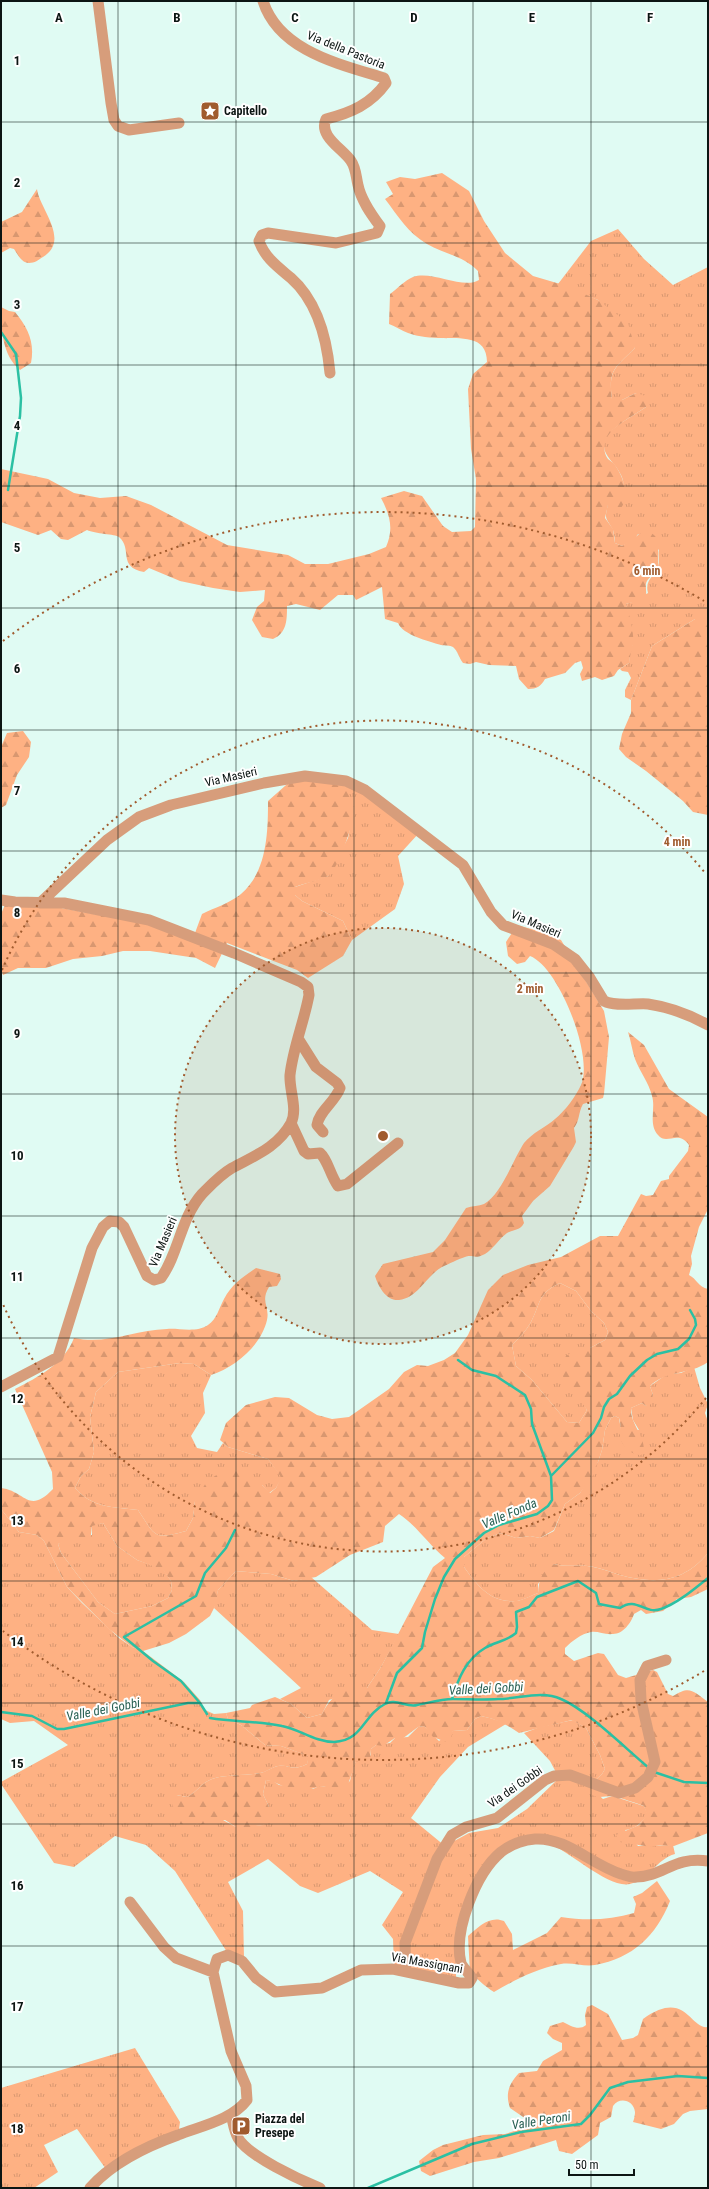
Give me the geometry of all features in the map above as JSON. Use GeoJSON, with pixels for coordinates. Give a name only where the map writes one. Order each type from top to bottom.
{"type":"FeatureCollection","features":[{"type":"Feature","properties":{"kind":"street"},"geometry":{"type":"LineString","coordinates":[[98,1],[114,120],[118,126],[129,130],[179,123]]}},
{"type":"Feature","properties":{"kind":"street","name":"Via della Pastoria"},"geometry":{"type":"LineString","coordinates":[[263,1],[272,20],[293,41],[334,61],[384,78],[386,83],[384,87],[359,108],[326,119],[324,124],[327,135],[351,161],[362,198],[380,226],[377,233],[336,243],[268,233],[262,235],[259,241],[277,268],[298,286],[319,319],[328,350],[330,373]]}},
{"type":"Feature","properties":{"kind":"street","name":"Via Masieri"},"geometry":{"type":"LineString","coordinates":[[40,903],[107,840],[139,817],[170,805],[264,782],[304,776],[346,781],[370,794],[463,865],[491,912],[503,925],[553,944],[575,959],[590,978],[604,1001],[613,1004],[634,1003],[650,1005],[691,1016],[708,1025]]}},
{"type":"Feature","properties":{"kind":"street"},"geometry":{"type":"LineString","coordinates":[[1,900],[64,903],[149,920],[234,953],[300,982],[308,987],[310,995],[290,1076],[294,1114],[291,1123],[304,1151],[308,1154],[320,1153],[325,1157],[330,1176],[338,1186],[347,1184],[398,1143]]}},
{"type":"Feature","properties":{"kind":"street"},"geometry":{"type":"LineString","coordinates":[[299,1040],[316,1068],[337,1083],[340,1088],[338,1094],[318,1119],[317,1125],[323,1132]]}},
{"type":"Feature","properties":{"kind":"street","name":"Via Masieri"},"geometry":{"type":"LineString","coordinates":[[1,1387],[58,1357],[86,1272],[92,1248],[103,1227],[110,1221],[119,1222],[124,1227],[147,1276],[154,1280],[161,1278],[168,1268],[183,1225],[201,1196],[216,1180],[230,1169],[271,1147],[291,1123]]}},
{"type":"Feature","properties":{"kind":"street","name":"Via dei Gobbi"},"geometry":{"type":"LineString","coordinates":[[406,1972],[405,1944],[437,1860],[452,1835],[466,1827],[496,1818],[545,1780],[554,1776],[570,1776],[619,1793],[635,1788],[648,1778],[655,1762],[641,1700],[640,1680],[647,1666],[666,1660]]}},
{"type":"Feature","properties":{"kind":"street","name":"Via Massignani"},"geometry":{"type":"LineString","coordinates":[[213,1972],[217,1959],[228,1955],[242,1961],[256,1978],[275,1992],[322,1988],[361,1970],[393,1969],[459,1984],[469,1983],[472,1978],[462,1964],[460,1937],[462,1923],[477,1883],[500,1853],[511,1846],[535,1839],[552,1841],[565,1846],[608,1870],[634,1878],[654,1874],[677,1862],[689,1860],[708,1861]]}},
{"type":"Feature","properties":{"kind":"street"},"geometry":{"type":"LineString","coordinates":[[90,2188],[100,2177],[141,2150],[231,2114],[247,2100],[246,2086],[231,2051],[213,1972],[176,1958],[164,1947],[130,1902]]}},
{"type":"Feature","properties":{"kind":"street"},"geometry":{"type":"LineString","coordinates":[[231,2114],[238,2138],[245,2147],[302,2181],[320,2188]]}},
{"type":"Feature","properties":{"kind":"green space"},"geometry":{"type":"Polygon","coordinates":[[[442,173],[469,191],[484,221],[505,253],[533,276],[567,286],[598,300],[628,323],[635,348],[614,370],[611,381],[612,399],[622,400],[636,393],[646,396],[646,407],[617,426],[606,439],[604,446],[605,453],[608,459],[618,470],[623,480],[625,498],[621,508],[608,505],[605,518],[613,529],[615,543],[622,546],[644,531],[653,534],[656,537],[658,544],[658,569],[646,583],[645,599],[626,604],[632,630],[633,645],[629,663],[618,670],[614,676],[602,680],[595,677],[582,681],[580,674],[583,668],[581,661],[575,663],[565,673],[545,679],[538,687],[528,689],[519,679],[516,666],[489,665],[476,662],[470,664],[463,663],[453,647],[441,645],[416,637],[405,631],[398,623],[385,619],[382,587],[356,600],[353,595],[338,595],[320,610],[296,604],[287,606],[284,630],[273,639],[262,637],[252,620],[257,607],[264,601],[265,590],[240,592],[213,588],[180,581],[149,568],[144,572],[136,570],[128,562],[123,542],[117,536],[87,530],[68,540],[61,539],[51,530],[38,535],[1,522],[1,469],[48,479],[74,493],[100,498],[126,496],[151,505],[227,545],[288,555],[305,564],[328,564],[369,554],[386,547],[390,534],[390,522],[387,510],[381,498],[404,491],[422,496],[443,526],[452,532],[471,531],[475,527],[476,479],[471,449],[468,389],[473,374],[487,362],[486,353],[477,342],[471,340],[421,336],[406,332],[389,324],[390,294],[410,278],[429,276],[465,283],[479,280],[478,271],[467,262],[427,244],[414,235],[385,199],[393,194],[386,182],[400,177],[415,179],[442,173]]]}},
{"type":"Feature","properties":{"kind":"green space"},"geometry":{"type":"Polygon","coordinates":[[[37,189],[54,233],[54,242],[51,250],[43,257],[35,262],[27,263],[22,260],[14,249],[10,248],[1,253],[1,222],[22,212],[37,189]]]}},
{"type":"Feature","properties":{"kind":"green space"},"geometry":{"type":"Polygon","coordinates":[[[618,229],[644,259],[673,285],[708,267],[708,619],[695,619],[652,646],[631,700],[625,697],[625,690],[631,678],[628,672],[620,669],[629,663],[630,650],[633,644],[626,604],[648,593],[647,588],[649,580],[658,567],[659,550],[638,534],[634,540],[622,546],[615,543],[613,530],[606,518],[606,513],[608,504],[621,507],[624,491],[623,479],[618,469],[607,455],[604,445],[613,429],[646,407],[636,393],[622,400],[612,400],[611,382],[614,370],[635,348],[598,300],[558,284],[591,241],[618,229]]]}},
{"type":"Feature","properties":{"kind":"green space"},"geometry":{"type":"Polygon","coordinates":[[[1,307],[15,312],[24,324],[31,342],[31,363],[20,370],[9,357],[6,349],[2,333],[1,307]]]}},
{"type":"Feature","properties":{"kind":"green space"},"geometry":{"type":"Polygon","coordinates":[[[695,619],[708,619],[708,815],[693,812],[683,801],[626,757],[619,749],[622,734],[631,713],[631,700],[652,646],[695,619]]]}},
{"type":"Feature","properties":{"kind":"green space"},"geometry":{"type":"Polygon","coordinates":[[[23,731],[31,742],[29,757],[17,775],[6,805],[1,808],[1,747],[7,733],[23,731]]]}},
{"type":"Feature","properties":{"kind":"green space"},"geometry":{"type":"Polygon","coordinates":[[[341,776],[356,811],[345,846],[337,864],[328,876],[295,887],[295,895],[302,901],[343,921],[352,940],[343,956],[308,978],[297,970],[227,943],[215,968],[196,958],[150,951],[123,951],[102,956],[73,959],[46,968],[18,968],[3,975],[1,969],[1,914],[8,898],[195,933],[202,914],[237,897],[250,885],[256,875],[261,863],[266,839],[268,801],[294,778],[341,776]]]}},
{"type":"Feature","properties":{"kind":"green space"},"geometry":{"type":"Polygon","coordinates":[[[345,785],[353,787],[419,833],[398,856],[404,884],[395,909],[352,940],[343,921],[302,901],[295,895],[295,887],[328,876],[348,838],[350,828],[345,785]]]}},
{"type":"Feature","properties":{"kind":"green space"},"geometry":{"type":"Polygon","coordinates":[[[517,925],[542,932],[561,940],[604,1011],[609,1037],[603,1098],[583,1104],[574,1128],[576,1142],[573,1148],[550,1186],[533,1201],[522,1216],[524,1223],[521,1227],[507,1233],[485,1254],[478,1257],[465,1257],[442,1267],[412,1295],[399,1300],[394,1300],[383,1292],[375,1276],[383,1264],[433,1252],[445,1240],[466,1208],[484,1204],[496,1193],[524,1143],[563,1112],[581,1085],[584,1072],[583,1055],[571,1014],[562,994],[552,977],[541,964],[530,956],[525,962],[517,964],[508,956],[506,942],[517,925]]]}},
{"type":"Feature","properties":{"kind":"green space"},"geometry":{"type":"Polygon","coordinates":[[[628,1032],[644,1045],[669,1089],[708,1117],[708,1209],[699,1227],[691,1256],[692,1264],[689,1275],[702,1287],[708,1289],[708,1362],[694,1369],[663,1377],[656,1381],[650,1386],[653,1395],[650,1405],[646,1406],[642,1403],[631,1408],[631,1414],[644,1446],[644,1452],[641,1455],[637,1455],[626,1448],[620,1438],[619,1418],[615,1416],[611,1418],[605,1430],[602,1450],[594,1474],[580,1493],[565,1504],[554,1530],[540,1538],[530,1536],[516,1538],[501,1533],[487,1538],[464,1557],[464,1567],[474,1581],[492,1596],[508,1601],[517,1601],[538,1593],[542,1576],[554,1564],[600,1568],[633,1578],[657,1580],[668,1579],[689,1570],[699,1563],[708,1553],[708,1589],[691,1597],[677,1599],[663,1611],[646,1614],[641,1610],[634,1614],[626,1627],[617,1634],[591,1632],[584,1634],[565,1648],[565,1654],[574,1661],[598,1653],[604,1654],[618,1675],[626,1678],[653,1670],[657,1672],[668,1694],[673,1696],[688,1690],[695,1692],[708,1702],[708,1833],[674,1846],[660,1845],[651,1847],[620,1842],[616,1835],[639,1825],[647,1815],[644,1806],[642,1805],[612,1796],[597,1797],[589,1792],[589,1786],[602,1774],[605,1769],[600,1755],[586,1728],[572,1720],[519,1733],[501,1722],[481,1716],[475,1719],[467,1730],[453,1731],[451,1738],[446,1742],[433,1737],[424,1726],[418,1727],[402,1739],[395,1738],[383,1746],[376,1745],[371,1749],[370,1762],[356,1762],[347,1787],[329,1794],[326,1787],[297,1791],[266,1780],[263,1794],[270,1813],[268,1820],[263,1825],[243,1828],[236,1827],[225,1820],[197,1825],[180,1824],[171,1801],[176,1795],[187,1797],[205,1783],[217,1777],[260,1773],[278,1766],[294,1768],[307,1764],[308,1756],[281,1746],[265,1745],[241,1725],[228,1719],[226,1713],[250,1708],[252,1705],[275,1697],[291,1704],[307,1718],[322,1714],[335,1697],[345,1691],[367,1688],[381,1667],[433,1567],[445,1558],[399,1514],[385,1526],[383,1542],[350,1555],[316,1577],[294,1581],[271,1574],[236,1571],[218,1590],[216,1604],[210,1616],[186,1634],[169,1643],[143,1651],[132,1647],[109,1629],[67,1587],[44,1541],[37,1535],[19,1532],[1,1509],[1,1488],[9,1490],[32,1501],[45,1497],[53,1489],[52,1472],[15,1389],[33,1380],[49,1369],[64,1355],[74,1338],[98,1340],[155,1330],[199,1329],[208,1325],[214,1320],[224,1299],[231,1289],[238,1281],[251,1271],[256,1268],[280,1274],[281,1279],[277,1286],[269,1287],[266,1292],[265,1300],[268,1315],[264,1330],[253,1347],[229,1367],[211,1375],[194,1364],[180,1363],[118,1372],[96,1392],[90,1417],[94,1452],[89,1469],[81,1476],[75,1488],[82,1495],[96,1503],[112,1507],[138,1510],[152,1531],[161,1535],[175,1534],[186,1531],[193,1518],[195,1501],[207,1481],[223,1471],[237,1468],[253,1476],[270,1493],[276,1488],[281,1477],[268,1459],[228,1447],[220,1440],[226,1423],[246,1405],[275,1397],[289,1398],[317,1415],[332,1419],[349,1417],[389,1389],[404,1372],[417,1365],[428,1366],[444,1360],[455,1353],[468,1335],[488,1290],[503,1275],[528,1265],[561,1257],[600,1236],[618,1236],[641,1194],[646,1196],[653,1195],[661,1181],[669,1179],[669,1176],[688,1151],[689,1145],[681,1138],[661,1138],[655,1131],[653,1126],[652,1096],[635,1059],[628,1032]],[[560,1283],[543,1295],[529,1325],[512,1345],[516,1366],[532,1380],[567,1422],[579,1423],[587,1410],[562,1375],[565,1357],[577,1348],[590,1348],[605,1340],[608,1332],[604,1323],[591,1311],[576,1291],[560,1283]],[[103,1523],[92,1526],[90,1542],[85,1545],[73,1539],[58,1544],[61,1553],[98,1602],[115,1614],[152,1606],[168,1598],[172,1590],[171,1581],[163,1570],[137,1560],[117,1546],[103,1523]]]}},
{"type":"Feature","properties":{"kind":"green space"},"geometry":{"type":"Polygon","coordinates":[[[560,1283],[576,1291],[591,1311],[604,1323],[608,1332],[605,1340],[590,1348],[577,1348],[582,1401],[587,1410],[579,1423],[567,1422],[532,1380],[516,1366],[512,1345],[529,1325],[543,1295],[560,1283]]]}},
{"type":"Feature","properties":{"kind":"green space"},"geometry":{"type":"Polygon","coordinates":[[[180,1363],[194,1364],[211,1375],[203,1393],[205,1413],[191,1436],[197,1448],[217,1452],[223,1443],[228,1447],[268,1459],[282,1477],[276,1488],[269,1493],[262,1485],[195,1501],[193,1518],[186,1531],[175,1534],[161,1535],[152,1531],[138,1510],[112,1507],[96,1503],[82,1495],[75,1488],[81,1476],[89,1469],[94,1452],[90,1417],[96,1392],[118,1372],[180,1363]]]}},
{"type":"Feature","properties":{"kind":"green space"},"geometry":{"type":"Polygon","coordinates":[[[694,1367],[700,1388],[708,1404],[705,1413],[708,1422],[708,1553],[699,1563],[679,1575],[668,1579],[657,1580],[633,1578],[600,1568],[554,1564],[538,1584],[538,1593],[517,1601],[508,1601],[492,1596],[474,1581],[464,1567],[464,1557],[487,1538],[501,1533],[516,1538],[530,1536],[540,1538],[554,1531],[565,1504],[580,1493],[598,1462],[602,1450],[605,1430],[611,1418],[615,1416],[619,1418],[621,1430],[639,1430],[633,1420],[631,1408],[642,1403],[646,1406],[653,1395],[650,1386],[667,1374],[681,1373],[694,1367]]]}},
{"type":"Feature","properties":{"kind":"green space"},"geometry":{"type":"Polygon","coordinates":[[[1,1509],[19,1532],[37,1535],[44,1541],[67,1587],[82,1603],[119,1638],[132,1647],[143,1651],[184,1682],[200,1700],[205,1710],[214,1714],[226,1713],[228,1719],[241,1725],[265,1745],[281,1746],[309,1756],[307,1764],[302,1766],[294,1768],[278,1766],[260,1773],[217,1777],[205,1783],[187,1797],[176,1795],[236,1827],[263,1825],[269,1807],[263,1794],[266,1780],[273,1781],[279,1785],[313,1789],[319,1786],[341,1788],[350,1781],[353,1767],[356,1762],[364,1762],[371,1755],[371,1749],[376,1745],[390,1743],[395,1738],[408,1737],[418,1727],[424,1726],[439,1741],[453,1731],[467,1730],[475,1719],[481,1716],[506,1724],[468,1747],[440,1777],[411,1818],[445,1846],[469,1833],[498,1828],[527,1809],[559,1778],[550,1761],[524,1733],[540,1727],[573,1720],[586,1728],[600,1755],[605,1769],[602,1774],[589,1786],[603,1799],[612,1796],[644,1806],[648,1815],[638,1825],[625,1830],[638,1846],[673,1845],[675,1854],[663,1860],[636,1882],[621,1884],[600,1875],[548,1843],[508,1843],[466,1901],[456,1927],[456,1978],[394,1966],[393,1939],[382,1925],[403,1892],[370,1871],[318,1893],[300,1886],[268,1859],[228,1882],[243,1911],[244,1958],[227,1952],[175,1871],[146,1845],[115,1836],[74,1867],[54,1863],[1,1784],[1,1782],[68,1745],[34,1721],[10,1723],[1,1719],[1,1509]]]}},
{"type":"Feature","properties":{"kind":"green space"},"geometry":{"type":"Polygon","coordinates":[[[103,1523],[117,1546],[137,1560],[163,1569],[171,1581],[172,1590],[168,1598],[152,1606],[115,1614],[98,1602],[61,1553],[58,1544],[65,1540],[92,1535],[92,1525],[103,1523]]]}},
{"type":"Feature","properties":{"kind":"green space"},"geometry":{"type":"Polygon","coordinates":[[[236,1571],[271,1574],[294,1581],[311,1577],[372,1630],[399,1634],[381,1667],[367,1688],[329,1700],[322,1714],[307,1718],[291,1704],[280,1699],[301,1688],[214,1608],[218,1590],[236,1571]]]}},
{"type":"Feature","properties":{"kind":"green space"},"geometry":{"type":"Polygon","coordinates":[[[657,1881],[670,1901],[664,1914],[658,1925],[642,1944],[621,1957],[609,1962],[595,1965],[561,1964],[552,1966],[526,1975],[494,1992],[470,1973],[468,1936],[484,1923],[494,1920],[504,1921],[512,1934],[513,1950],[547,1933],[561,1917],[598,1919],[634,1913],[636,1904],[633,1897],[642,1893],[657,1881]]]}},
{"type":"Feature","properties":{"kind":"green space"},"geometry":{"type":"Polygon","coordinates":[[[592,2005],[608,2014],[622,2040],[633,2038],[638,2035],[643,2019],[657,2011],[669,2008],[678,2009],[685,2012],[696,2023],[708,2027],[708,2109],[690,2111],[683,2114],[674,2124],[661,2129],[633,2122],[635,2112],[632,2105],[626,2101],[619,2101],[613,2106],[611,2117],[600,2123],[598,2135],[572,2154],[559,2151],[556,2140],[499,2158],[474,2162],[430,2176],[421,2171],[419,2161],[433,2150],[443,2145],[483,2135],[505,2134],[527,2127],[529,2121],[510,2108],[508,2093],[510,2085],[519,2073],[537,2071],[543,2061],[562,2050],[562,2043],[553,2039],[547,2033],[550,2026],[563,2022],[578,2028],[583,2027],[586,2025],[585,2015],[587,2007],[592,2005]]]}},
{"type":"Feature","properties":{"kind":"green space"},"geometry":{"type":"Polygon","coordinates":[[[135,2048],[180,2122],[179,2129],[106,2169],[77,2129],[44,2145],[58,2172],[34,2188],[1,2188],[1,2088],[135,2048]]]}},
{"type":"Feature","properties":{"kind":"waterway"},"geometry":{"type":"LineString","coordinates":[[1,332],[16,354],[21,398],[20,416],[8,490]]}},
{"type":"Feature","properties":{"kind":"waterway","name":"Valle Fonda"},"geometry":{"type":"LineString","coordinates":[[386,1703],[397,1673],[422,1648],[425,1632],[435,1599],[444,1577],[455,1559],[484,1533],[499,1525],[537,1514],[548,1506],[552,1500],[551,1476],[593,1433],[609,1399],[617,1394],[630,1376],[647,1360],[657,1354],[678,1349],[689,1339],[696,1325],[695,1319],[690,1310]]}},
{"type":"Feature","properties":{"kind":"waterway"},"geometry":{"type":"LineString","coordinates":[[458,1360],[472,1370],[496,1376],[525,1395],[531,1409],[532,1424],[551,1476]]}},
{"type":"Feature","properties":{"kind":"waterway"},"geometry":{"type":"LineString","coordinates":[[200,1703],[181,1681],[153,1661],[124,1637],[196,1596],[205,1573],[226,1548],[235,1530]]}},
{"type":"Feature","properties":{"kind":"waterway"},"geometry":{"type":"LineString","coordinates":[[452,1699],[460,1677],[468,1664],[485,1648],[509,1638],[516,1633],[516,1612],[529,1607],[537,1597],[578,1581],[596,1593],[599,1604],[620,1608],[631,1604],[650,1610],[655,1610],[674,1603],[708,1578]]}},
{"type":"Feature","properties":{"kind":"waterway","name":"Valle dei Gobbi"},"geometry":{"type":"LineString","coordinates":[[210,1718],[282,1726],[320,1740],[334,1742],[344,1741],[351,1737],[372,1714],[389,1702],[397,1702],[413,1706],[448,1699],[506,1699],[546,1695],[554,1696],[571,1704],[594,1720],[649,1768]]}},
{"type":"Feature","properties":{"kind":"waterway","name":"Valle dei Gobbi"},"geometry":{"type":"LineString","coordinates":[[1,1712],[32,1716],[57,1729],[64,1729],[188,1703],[200,1703],[207,1714]]}},
{"type":"Feature","properties":{"kind":"waterway","name":"Valle dei Gobbi"},"geometry":{"type":"LineString","coordinates":[[654,1772],[684,1782],[708,1783]]}},
{"type":"Feature","properties":{"kind":"waterway","name":"Valle Peroni"},"geometry":{"type":"LineString","coordinates":[[368,2188],[472,2144],[521,2132],[581,2124],[590,2115],[610,2088],[628,2082],[678,2076],[708,2078]]}},
{"type":"Feature","properties":{"kind":"place","name":"Capitello"},"geometry":{"type":"Point","coordinates":[210,111]}},
{"type":"Feature","properties":{"kind":"place","name":"Piazza del Presepe"},"geometry":{"type":"Point","coordinates":[241,2126]}}]}
